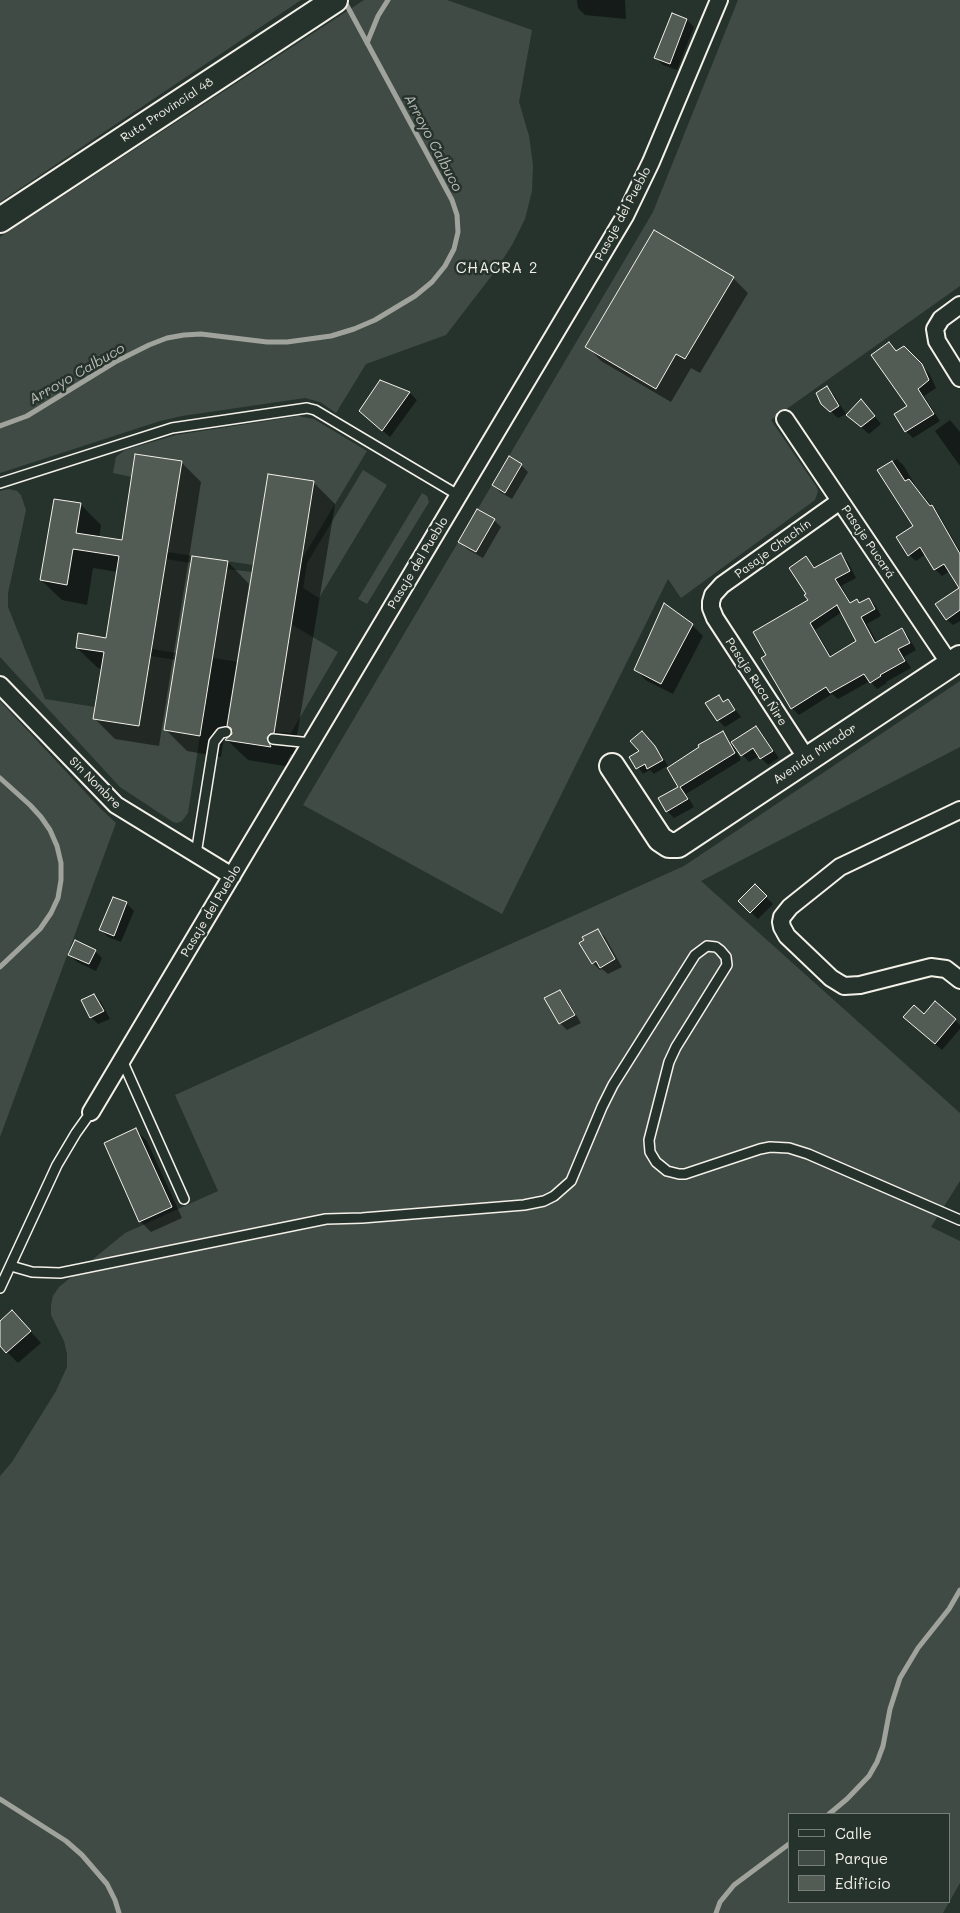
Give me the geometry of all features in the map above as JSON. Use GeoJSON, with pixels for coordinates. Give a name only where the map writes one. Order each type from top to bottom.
{"type":"FeatureCollection","features":[{"type":"Feature","properties":{"kind":"street","name":"Pasaje del Pueblo"},"geometry":{"type":"LineString","coordinates":[[91,1112],[628,209],[651,162],[719,0]]}},
{"type":"Feature","properties":{"kind":"street","name":"Ruta Provincial 48"},"geometry":{"type":"LineString","coordinates":[[0,220],[333,1]]}},
{"type":"Feature","properties":{"kind":"street"},"geometry":{"type":"LineString","coordinates":[[960,305],[941,318],[935,329],[937,341],[960,378]]}},
{"type":"Feature","properties":{"kind":"street","name":"Pasaje Pucará"},"geometry":{"type":"LineString","coordinates":[[785,419],[840,500],[955,661]]}},
{"type":"Feature","properties":{"kind":"street","name":"Pasaje Chachín"},"geometry":{"type":"LineString","coordinates":[[711,602],[713,595],[722,585],[840,500]]}},
{"type":"Feature","properties":{"kind":"street","name":"Pasaje Ruca Ñire"},"geometry":{"type":"LineString","coordinates":[[711,602],[715,618],[807,759]]}},
{"type":"Feature","properties":{"kind":"street","name":"Avenida Mirador"},"geometry":{"type":"LineString","coordinates":[[612,766],[657,835],[673,846],[683,842],[955,661]]}},
{"type":"Feature","properties":{"kind":"street","name":"Sin Nombre"},"geometry":{"type":"LineString","coordinates":[[0,685],[109,800],[128,814],[232,876]]}},
{"type":"Feature","properties":{"kind":"street"},"geometry":{"type":"LineString","coordinates":[[960,810],[840,867],[790,907],[782,917],[781,922],[787,936],[831,978],[844,986],[860,985],[931,967],[946,969],[960,980]]}},
{"type":"Feature","properties":{"kind":"lane"},"geometry":{"type":"LineString","coordinates":[[0,483],[172,428],[308,408],[315,410],[458,495]]}},
{"type":"Feature","properties":{"kind":"lane"},"geometry":{"type":"LineString","coordinates":[[196,854],[214,742],[218,735],[226,732]]}},
{"type":"Feature","properties":{"kind":"lane"},"geometry":{"type":"LineString","coordinates":[[273,738],[311,743]]}},
{"type":"Feature","properties":{"kind":"lane"},"geometry":{"type":"LineString","coordinates":[[11,1266],[32,1272],[60,1273],[326,1219],[524,1206],[544,1201],[571,1181],[613,1085],[695,955],[707,946],[716,947],[720,950],[726,957],[727,965],[676,1047],[669,1062],[649,1140],[650,1152],[656,1162],[667,1171],[685,1174],[760,1149],[770,1147],[789,1148],[813,1156],[960,1220]]}},
{"type":"Feature","properties":{"kind":"lane"},"geometry":{"type":"LineString","coordinates":[[122,1060],[184,1198]]}},
{"type":"Feature","properties":{"kind":"lane"},"geometry":{"type":"LineString","coordinates":[[0,1288],[57,1165],[91,1112]]}},
{"type":"Feature","properties":{"kind":"green space"},"geometry":{"type":"Polygon","coordinates":[[[0,0],[301,0],[0,202],[0,0]]]}},
{"type":"Feature","properties":{"kind":"green space"},"geometry":{"type":"Polygon","coordinates":[[[364,0],[447,0],[532,30],[519,102],[529,136],[533,165],[532,191],[525,219],[512,245],[496,270],[446,335],[366,364],[336,413],[320,402],[305,398],[182,416],[160,421],[0,473],[0,237],[364,0]]]}},
{"type":"Feature","properties":{"kind":"green space"},"geometry":{"type":"Polygon","coordinates":[[[738,0],[960,0],[960,286],[771,420],[816,486],[818,491],[815,500],[681,598],[668,579],[502,914],[303,805],[653,212],[738,0]]]}},
{"type":"Feature","properties":{"kind":"green space"},"geometry":{"type":"Polygon","coordinates":[[[298,416],[314,419],[367,451],[302,559],[314,482],[268,475],[253,565],[167,552],[181,461],[135,454],[132,477],[113,473],[116,457],[125,450],[176,435],[298,416]]]}},
{"type":"Feature","properties":{"kind":"green space"},"geometry":{"type":"Polygon","coordinates":[[[363,470],[387,485],[319,598],[303,588],[307,563],[363,470]]]}},
{"type":"Feature","properties":{"kind":"green space"},"geometry":{"type":"Polygon","coordinates":[[[9,489],[17,491],[21,495],[26,510],[8,593],[8,607],[45,699],[95,707],[93,719],[139,726],[151,656],[176,660],[200,736],[188,813],[182,821],[173,822],[120,787],[0,657],[0,491],[9,489]]]}},
{"type":"Feature","properties":{"kind":"green space"},"geometry":{"type":"Polygon","coordinates":[[[422,493],[427,496],[429,502],[367,604],[358,599],[422,493]]]}},
{"type":"Feature","properties":{"kind":"green space"},"geometry":{"type":"Polygon","coordinates":[[[166,559],[191,563],[177,653],[152,649],[166,559]]]}},
{"type":"Feature","properties":{"kind":"green space"},"geometry":{"type":"Polygon","coordinates":[[[227,569],[252,572],[238,662],[213,658],[227,569]]]}},
{"type":"Feature","properties":{"kind":"green space"},"geometry":{"type":"Polygon","coordinates":[[[291,624],[338,652],[291,733],[274,732],[291,624]]]}},
{"type":"Feature","properties":{"kind":"green space"},"geometry":{"type":"Polygon","coordinates":[[[960,681],[960,747],[701,881],[960,1113],[960,1181],[931,1227],[960,1241],[960,1883],[950,1901],[950,1813],[788,1813],[788,1903],[949,1903],[943,1913],[0,1913],[0,1476],[12,1462],[56,1391],[67,1367],[64,1341],[51,1315],[53,1296],[59,1287],[125,1233],[218,1191],[175,1095],[684,866],[960,681]]]}},
{"type":"Feature","properties":{"kind":"green space"},"geometry":{"type":"Polygon","coordinates":[[[0,701],[116,823],[0,1137],[0,701]]]}},
{"type":"Feature","properties":{"kind":"building"},"geometry":{"type":"Polygon","coordinates":[[[672,13],[687,19],[670,64],[654,58],[672,13]]]}},
{"type":"Feature","properties":{"kind":"building"},"geometry":{"type":"Polygon","coordinates":[[[654,230],[734,277],[685,359],[676,354],[656,389],[585,347],[654,230]]]}},
{"type":"Feature","properties":{"kind":"building"},"geometry":{"type":"Polygon","coordinates":[[[889,342],[896,351],[904,346],[922,364],[929,380],[918,389],[934,414],[905,432],[894,414],[907,406],[871,355],[889,342]]]}},
{"type":"Feature","properties":{"kind":"building"},"geometry":{"type":"Polygon","coordinates":[[[380,380],[410,392],[382,431],[359,411],[380,380]]]}},
{"type":"Feature","properties":{"kind":"building"},"geometry":{"type":"Polygon","coordinates":[[[827,386],[839,406],[830,412],[821,404],[816,393],[827,386]]]}},
{"type":"Feature","properties":{"kind":"building"},"geometry":{"type":"Polygon","coordinates":[[[861,399],[875,416],[861,427],[846,415],[861,399]]]}},
{"type":"Feature","properties":{"kind":"building"},"geometry":{"type":"Polygon","coordinates":[[[135,454],[182,461],[139,726],[93,719],[104,652],[76,648],[78,633],[106,638],[119,556],[73,549],[67,585],[40,580],[54,499],[81,503],[76,533],[122,540],[135,454]]]}},
{"type":"Feature","properties":{"kind":"building"},"geometry":{"type":"Polygon","coordinates":[[[509,456],[522,464],[505,493],[492,485],[509,456]]]}},
{"type":"Feature","properties":{"kind":"building"},"geometry":{"type":"Polygon","coordinates":[[[892,461],[905,481],[909,479],[930,506],[932,505],[960,554],[960,610],[946,620],[935,604],[959,588],[944,564],[934,570],[920,547],[908,556],[896,537],[913,526],[877,470],[892,461]]]}},
{"type":"Feature","properties":{"kind":"building"},"geometry":{"type":"Polygon","coordinates":[[[268,474],[314,481],[274,733],[270,734],[267,738],[271,747],[225,740],[232,734],[231,728],[227,726],[268,474]]]}},
{"type":"Feature","properties":{"kind":"building"},"geometry":{"type":"Polygon","coordinates":[[[477,509],[495,519],[476,552],[458,542],[477,509]]]}},
{"type":"Feature","properties":{"kind":"building"},"geometry":{"type":"Polygon","coordinates":[[[841,553],[850,571],[835,579],[850,603],[857,599],[859,603],[869,598],[875,609],[861,617],[875,643],[902,628],[910,643],[898,649],[905,661],[870,683],[864,674],[830,693],[826,687],[791,709],[761,658],[766,655],[753,632],[808,600],[789,568],[806,556],[814,568],[841,553]],[[837,605],[810,623],[830,657],[856,641],[837,605]]]}},
{"type":"Feature","properties":{"kind":"building"},"geometry":{"type":"Polygon","coordinates":[[[192,556],[228,561],[200,736],[164,730],[192,556]]]}},
{"type":"Feature","properties":{"kind":"building"},"geometry":{"type":"Polygon","coordinates":[[[664,603],[693,624],[661,684],[634,670],[664,603]]]}},
{"type":"Feature","properties":{"kind":"building"},"geometry":{"type":"Polygon","coordinates":[[[719,695],[723,702],[728,699],[735,710],[717,721],[705,703],[719,695]]]}},
{"type":"Feature","properties":{"kind":"building"},"geometry":{"type":"Polygon","coordinates":[[[756,726],[773,751],[760,759],[753,748],[741,756],[731,742],[756,726]]]}},
{"type":"Feature","properties":{"kind":"building"},"geometry":{"type":"Polygon","coordinates":[[[642,731],[655,746],[663,760],[647,769],[645,764],[636,769],[629,757],[639,751],[630,741],[642,731]]]}},
{"type":"Feature","properties":{"kind":"building"},"geometry":{"type":"Polygon","coordinates":[[[723,731],[735,753],[680,787],[688,799],[666,812],[658,798],[678,787],[667,768],[699,747],[698,745],[723,731]]]}},
{"type":"Feature","properties":{"kind":"building"},"geometry":{"type":"Polygon","coordinates":[[[755,884],[767,896],[750,913],[738,901],[755,884]]]}},
{"type":"Feature","properties":{"kind":"building"},"geometry":{"type":"Polygon","coordinates":[[[113,897],[127,902],[114,936],[99,930],[113,897]]]}},
{"type":"Feature","properties":{"kind":"building"},"geometry":{"type":"Polygon","coordinates":[[[598,929],[615,959],[600,968],[596,961],[592,964],[579,943],[584,940],[582,937],[598,929]]]}},
{"type":"Feature","properties":{"kind":"building"},"geometry":{"type":"Polygon","coordinates":[[[75,940],[96,950],[89,964],[68,955],[75,940]]]}},
{"type":"Feature","properties":{"kind":"building"},"geometry":{"type":"Polygon","coordinates":[[[560,990],[575,1015],[559,1024],[544,998],[560,990]]]}},
{"type":"Feature","properties":{"kind":"building"},"geometry":{"type":"Polygon","coordinates":[[[94,994],[104,1011],[90,1018],[81,1000],[94,994]]]}},
{"type":"Feature","properties":{"kind":"building"},"geometry":{"type":"Polygon","coordinates":[[[935,1001],[956,1019],[935,1044],[903,1017],[914,1005],[924,1014],[935,1001]]]}},
{"type":"Feature","properties":{"kind":"building"},"geometry":{"type":"Polygon","coordinates":[[[136,1128],[172,1207],[139,1222],[104,1143],[136,1128]]]}},
{"type":"Feature","properties":{"kind":"building"},"geometry":{"type":"Polygon","coordinates":[[[12,1310],[31,1331],[6,1353],[0,1346],[0,1321],[12,1310]]]}},
{"type":"Feature","properties":{"kind":"waterway","name":"Arroyo Calbuco"},"geometry":{"type":"LineString","coordinates":[[0,426],[27,416],[115,362],[167,338],[201,334],[267,342],[287,342],[331,336],[354,329],[375,320],[415,296],[432,282],[445,266],[454,249],[458,232],[457,215],[452,200],[344,0]]}},
{"type":"Feature","properties":{"kind":"waterway"},"geometry":{"type":"LineString","coordinates":[[367,43],[378,16],[388,0]]}},
{"type":"Feature","properties":{"kind":"waterway","name":"Arroyo Calbuco"},"geometry":{"type":"LineString","coordinates":[[0,778],[41,817],[50,830],[57,846],[61,863],[58,898],[51,913],[40,929],[0,967]]}},
{"type":"Feature","properties":{"kind":"waterway"},"geometry":{"type":"LineString","coordinates":[[830,1813],[869,1776],[883,1746],[890,1709],[900,1678],[918,1648],[949,1609],[960,1590]]}},
{"type":"Feature","properties":{"kind":"waterway","name":"Arroyo Calbuco"},"geometry":{"type":"LineString","coordinates":[[0,1799],[66,1841],[82,1855],[107,1884],[119,1913]]}},
{"type":"Feature","properties":{"kind":"waterway"},"geometry":{"type":"LineString","coordinates":[[716,1913],[720,1902],[734,1885],[788,1845]]}},
{"type":"Feature","properties":{"kind":"district","name":"CHACRA 2"},"geometry":{"type":"Point","coordinates":[497,268]}}]}
